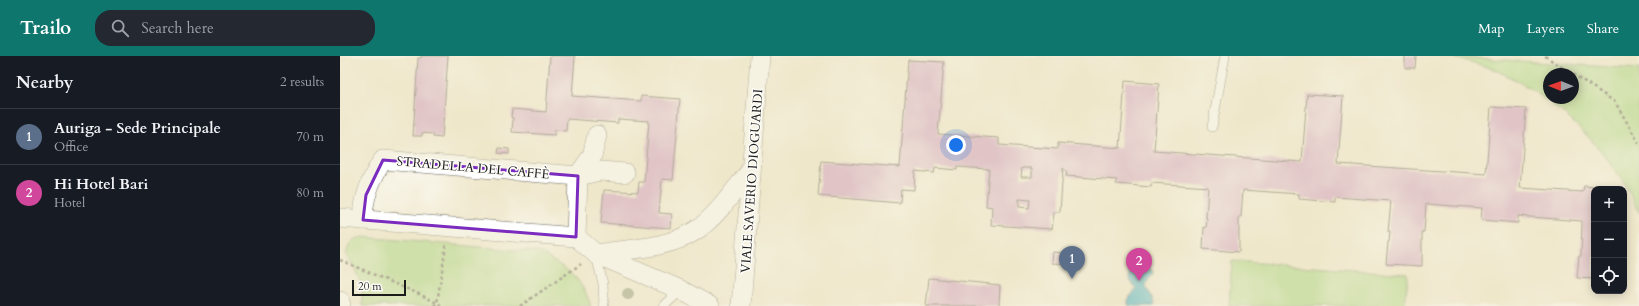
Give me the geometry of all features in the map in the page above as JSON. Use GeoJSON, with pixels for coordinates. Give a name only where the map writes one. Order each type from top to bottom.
{"type":"FeatureCollection","features":[{"type":"Feature","properties":{"kind":"street","name":"VIALE SAVERIO DIOGUARDI"},"geometry":{"type":"LineString","coordinates":[[741,306],[760,56]]}},
{"type":"Feature","properties":{"kind":"street"},"geometry":{"type":"LineString","coordinates":[[576,237],[578,176],[592,156],[597,135]]}},
{"type":"Feature","properties":{"kind":"street","name":"STRADELLA DEL CAFFÈ"},"geometry":{"type":"LineString","coordinates":[[363,220],[363,207],[366,195],[376,171],[383,160],[578,176],[600,171],[625,173]]}},
{"type":"Feature","properties":{"kind":"street"},"geometry":{"type":"LineString","coordinates":[[596,254],[656,245],[677,239],[695,231],[712,216],[751,170]]}},
{"type":"Feature","properties":{"kind":"street"},"geometry":{"type":"LineString","coordinates":[[340,218],[576,237],[596,254],[681,290],[710,306]]}},
{"type":"Feature","properties":{"kind":"street"},"geometry":{"type":"LineString","coordinates":[[340,301],[341,306]]}},
{"type":"Feature","properties":{"kind":"lane"},"geometry":{"type":"LineString","coordinates":[[1212,127],[1225,56]]}},
{"type":"Feature","properties":{"kind":"lane"},"geometry":{"type":"LineString","coordinates":[[596,254],[603,284],[604,306]]}},
{"type":"Feature","properties":{"kind":"lane"},"geometry":{"type":"LineString","coordinates":[[664,306],[681,290]]}},
{"type":"Feature","properties":{"kind":"path"},"geometry":{"type":"LineString","coordinates":[[1545,56],[1564,68]]}},
{"type":"Feature","properties":{"kind":"path"},"geometry":{"type":"LineString","coordinates":[[1579,78],[1615,102],[1639,143]]}},
{"type":"Feature","properties":{"kind":"path"},"geometry":{"type":"LineString","coordinates":[[434,306],[437,303],[449,226]]}},
{"type":"Feature","properties":{"kind":"path"},"geometry":{"type":"LineString","coordinates":[[520,306],[596,254]]}},
{"type":"Feature","properties":{"kind":"path"},"geometry":{"type":"LineString","coordinates":[[340,260],[443,306]]}},
{"type":"Feature","properties":{"kind":"highlighted area"},"geometry":{"type":"Polygon","coordinates":[[[383,160],[578,176],[576,237],[363,220],[366,195],[383,160]]]}},
{"type":"Feature","properties":{"kind":"green space"},"geometry":{"type":"Polygon","coordinates":[[[1444,56],[1639,69],[1639,213],[1627,186],[1602,152],[1588,136],[1552,104],[1579,104],[1579,68],[1543,68],[1543,97],[1504,74],[1467,61],[1444,56]]]}},
{"type":"Feature","properties":{"kind":"green space"},"geometry":{"type":"Polygon","coordinates":[[[363,237],[539,252],[566,269],[577,279],[585,291],[591,306],[362,306],[362,286],[352,263],[346,255],[351,242],[355,239],[363,237]]]}},
{"type":"Feature","properties":{"kind":"green space"},"geometry":{"type":"Polygon","coordinates":[[[1232,261],[1408,274],[1405,306],[1229,306],[1232,261]]]}},
{"type":"Feature","properties":{"kind":"water"},"geometry":{"type":"Polygon","coordinates":[[[1146,268],[1153,271],[1153,274],[1146,287],[1153,300],[1154,306],[1129,306],[1128,301],[1136,289],[1130,280],[1130,270],[1138,271],[1146,268]]]}},
{"type":"Feature","properties":{"kind":"building"},"geometry":{"type":"Polygon","coordinates":[[[421,56],[448,56],[442,138],[433,137],[433,134],[422,133],[422,136],[413,136],[418,58],[421,58],[421,56]]]}},
{"type":"Feature","properties":{"kind":"building"},"geometry":{"type":"Polygon","coordinates":[[[550,56],[575,56],[572,96],[641,101],[641,96],[680,99],[673,180],[662,179],[659,213],[672,214],[671,228],[601,223],[604,190],[638,192],[639,182],[644,182],[649,121],[618,119],[618,123],[567,119],[566,131],[555,130],[554,135],[512,132],[512,109],[546,112],[550,56]]]}},
{"type":"Feature","properties":{"kind":"building"},"geometry":{"type":"Polygon","coordinates":[[[1405,56],[1416,56],[1415,68],[1405,68],[1405,56]]]}},
{"type":"Feature","properties":{"kind":"building"},"geometry":{"type":"Polygon","coordinates":[[[908,60],[944,62],[938,134],[999,138],[999,145],[1058,149],[1058,143],[1120,148],[1125,81],[1159,84],[1154,151],[1302,162],[1307,94],[1343,96],[1338,164],[1486,174],[1491,107],[1526,109],[1520,188],[1583,192],[1584,186],[1591,187],[1591,279],[1577,278],[1579,256],[1581,256],[1582,221],[1518,216],[1518,223],[1481,220],[1482,208],[1426,204],[1424,232],[1422,231],[1422,266],[1386,264],[1390,232],[1388,232],[1391,201],[1335,197],[1335,202],[1299,199],[1299,194],[1243,190],[1241,217],[1239,217],[1239,252],[1203,249],[1204,227],[1206,228],[1207,218],[1208,187],[1152,183],[1151,187],[1116,184],[1117,180],[1066,176],[1067,172],[1063,168],[1060,212],[1054,212],[1052,229],[991,225],[992,207],[986,206],[989,169],[957,167],[957,170],[935,168],[934,173],[915,171],[914,190],[901,189],[900,203],[818,196],[821,161],[900,167],[908,60]],[[1022,168],[1021,177],[1032,177],[1032,168],[1022,168]],[[1019,199],[1019,207],[1029,208],[1030,200],[1019,199]]]}},
{"type":"Feature","properties":{"kind":"building"},"geometry":{"type":"Polygon","coordinates":[[[499,148],[509,149],[509,154],[498,153],[499,148]]]}},
{"type":"Feature","properties":{"kind":"building"},"geometry":{"type":"Polygon","coordinates":[[[1053,252],[1072,254],[1071,264],[1052,263],[1053,252]]]}},
{"type":"Feature","properties":{"kind":"building"},"geometry":{"type":"Polygon","coordinates":[[[929,278],[1000,285],[999,306],[926,306],[929,278]]]}},
{"type":"Feature","properties":{"kind":"place","name":"Auriga - Sede Principale"},"geometry":{"type":"Point","coordinates":[1072,279]}},
{"type":"Feature","properties":{"kind":"place","name":"Hi Hotel Bari"},"geometry":{"type":"Point","coordinates":[1139,281]}}]}
